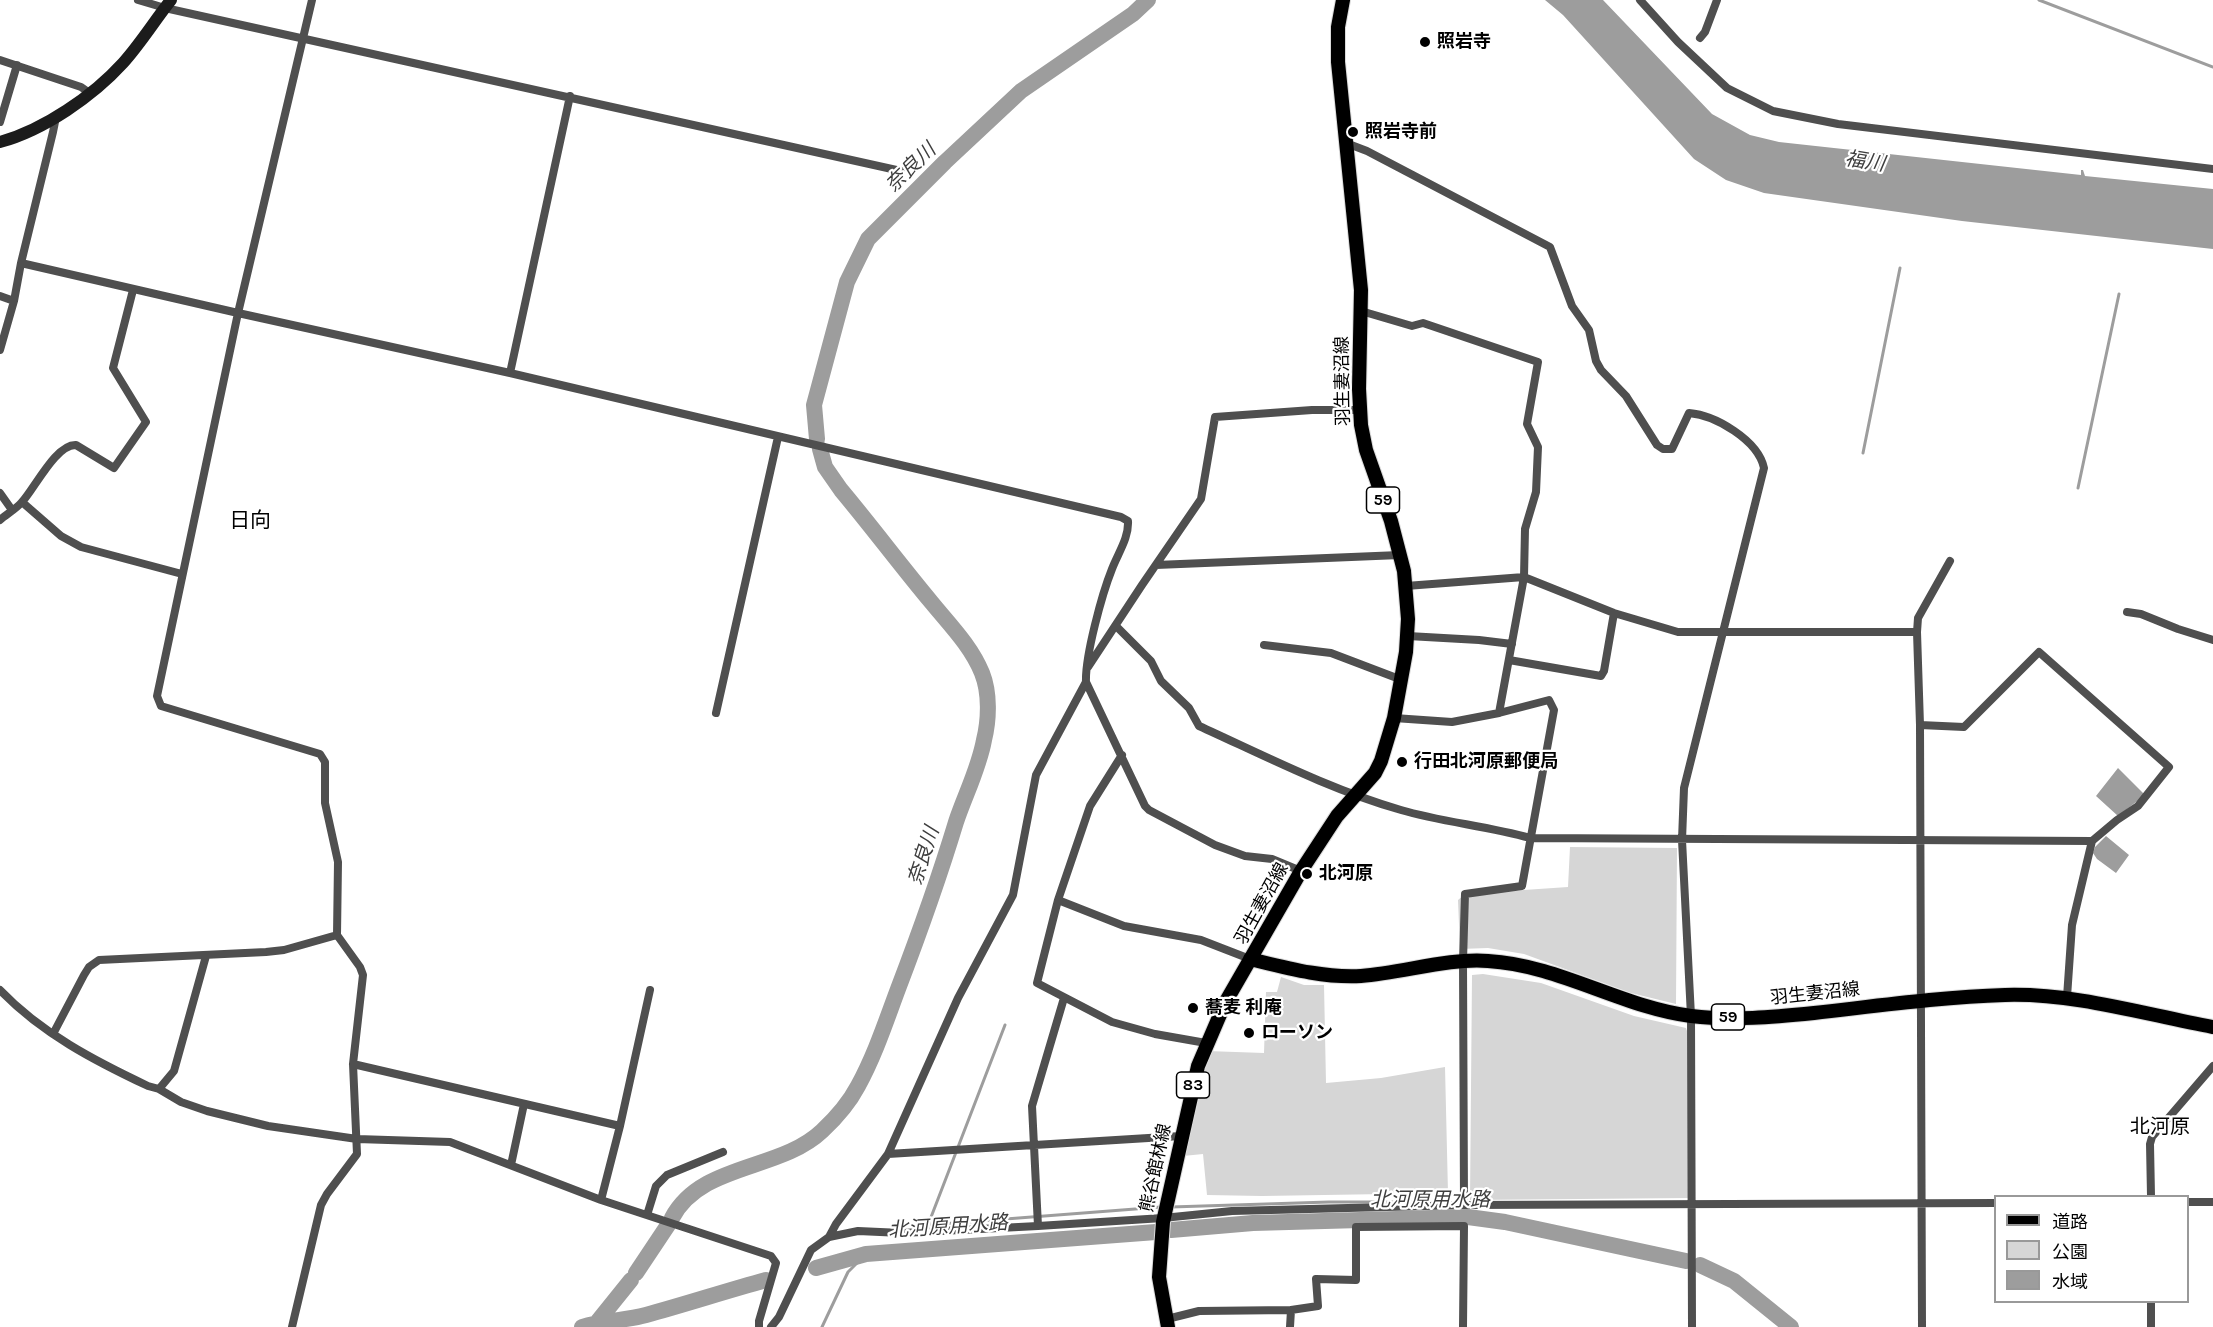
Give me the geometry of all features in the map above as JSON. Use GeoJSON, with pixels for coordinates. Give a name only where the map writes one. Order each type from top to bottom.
{"type":"FeatureCollection","features":[{"type":"Feature","properties":{"kind":"main road","name":"羽生妻沼線"},"geometry":{"type":"LineString","coordinates":[[1343,0],[1338,27],[1338,52],[1359,270],[1360,410],[1366,450],[1391,521],[1400,555],[1406,586],[1408,636],[1394,718],[1381,761],[1375,772],[1328,829],[1250,959],[1311,973],[1343,976],[1486,960],[1530,967],[1635,1003],[1691,1016],[1761,1018],[2004,995],[2067,997],[2213,1027]]}},
{"type":"Feature","properties":{"kind":"main road"},"geometry":{"type":"LineString","coordinates":[[0,142],[53,119],[91,94],[124,62],[168,4]]}},
{"type":"Feature","properties":{"kind":"main road","name":"熊谷館林線"},"geometry":{"type":"LineString","coordinates":[[1168,1323],[1159,1277],[1161,1239],[1181,1136],[1193,1084],[1206,1043],[1250,959]]}},
{"type":"Feature","properties":{"kind":"street"},"geometry":{"type":"LineString","coordinates":[[138,0],[168,4],[303,38],[901,171]]}},
{"type":"Feature","properties":{"kind":"street"},"geometry":{"type":"LineString","coordinates":[[292,1327],[321,1205],[357,1154],[353,1064],[363,975],[360,967],[337,935],[338,862],[325,803],[325,762],[320,754],[160,706],[158,701],[182,574],[238,314],[312,0]]}},
{"type":"Feature","properties":{"kind":"street"},"geometry":{"type":"LineString","coordinates":[[1640,0],[1678,42],[1727,88],[1773,111],[1839,124],[2213,169]]}},
{"type":"Feature","properties":{"kind":"street"},"geometry":{"type":"LineString","coordinates":[[1700,38],[1705,32],[1718,0]]}},
{"type":"Feature","properties":{"kind":"street"},"geometry":{"type":"LineString","coordinates":[[0,60],[81,87],[91,94]]}},
{"type":"Feature","properties":{"kind":"street"},"geometry":{"type":"LineString","coordinates":[[0,122],[17,65]]}},
{"type":"Feature","properties":{"kind":"street"},"geometry":{"type":"LineString","coordinates":[[510,373],[570,96]]}},
{"type":"Feature","properties":{"kind":"street"},"geometry":{"type":"LineString","coordinates":[[0,350],[14,301],[53,132],[55,123],[53,119]]}},
{"type":"Feature","properties":{"kind":"street"},"geometry":{"type":"LineString","coordinates":[[1346,143],[1367,151],[1550,247],[1572,306],[1589,330],[1596,361],[1601,370],[1626,396],[1657,445],[1664,449],[1672,449],[1689,413],[1702,414],[1752,444],[1763,462],[1764,468],[1684,788],[1682,840],[1691,1016],[1692,1327]]}},
{"type":"Feature","properties":{"kind":"street"},"geometry":{"type":"LineString","coordinates":[[21,263],[238,314],[510,373],[778,437],[800,440],[1128,520],[1128,530],[1111,570],[1085,672],[1086,682],[1145,806],[1219,846],[1245,856],[1272,859],[1301,872]]}},
{"type":"Feature","properties":{"kind":"street"},"geometry":{"type":"LineString","coordinates":[[0,520],[22,502],[37,479],[67,447],[76,445],[114,468],[146,422],[113,368],[134,290]]}},
{"type":"Feature","properties":{"kind":"street"},"geometry":{"type":"LineString","coordinates":[[0,296],[14,301]]}},
{"type":"Feature","properties":{"kind":"street"},"geometry":{"type":"LineString","coordinates":[[1361,311],[1412,326],[1423,323],[1538,362],[1527,424],[1538,447],[1536,492],[1525,530],[1524,577],[1499,713]]}},
{"type":"Feature","properties":{"kind":"street"},"geometry":{"type":"LineString","coordinates":[[1085,672],[1202,499],[1215,417],[1301,411],[1360,410]]}},
{"type":"Feature","properties":{"kind":"street"},"geometry":{"type":"LineString","coordinates":[[716,713],[778,437]]}},
{"type":"Feature","properties":{"kind":"street"},"geometry":{"type":"LineString","coordinates":[[0,494],[12,510]]}},
{"type":"Feature","properties":{"kind":"street"},"geometry":{"type":"LineString","coordinates":[[22,502],[61,536],[81,547],[182,574]]}},
{"type":"Feature","properties":{"kind":"street"},"geometry":{"type":"LineString","coordinates":[[1156,565],[1400,555]]}},
{"type":"Feature","properties":{"kind":"street"},"geometry":{"type":"LineString","coordinates":[[1922,1327],[1920,725],[1917,632],[1918,618],[1950,561]]}},
{"type":"Feature","properties":{"kind":"street"},"geometry":{"type":"LineString","coordinates":[[1406,586],[1524,577],[1614,613],[1678,632],[1917,632]]}},
{"type":"Feature","properties":{"kind":"street"},"geometry":{"type":"LineString","coordinates":[[2127,612],[2141,614],[2213,640]]}},
{"type":"Feature","properties":{"kind":"street"},"geometry":{"type":"LineString","coordinates":[[1509,660],[1601,676],[1604,671],[1614,613]]}},
{"type":"Feature","properties":{"kind":"street"},"geometry":{"type":"LineString","coordinates":[[1116,626],[1151,661],[1161,681],[1190,708],[1199,726],[1309,776],[1402,811],[1486,826],[1530,838],[2092,841]]}},
{"type":"Feature","properties":{"kind":"street"},"geometry":{"type":"LineString","coordinates":[[1408,636],[1479,639],[1512,644]]}},
{"type":"Feature","properties":{"kind":"street"},"geometry":{"type":"LineString","coordinates":[[1264,645],[1331,652],[1402,680]]}},
{"type":"Feature","properties":{"kind":"street"},"geometry":{"type":"LineString","coordinates":[[1920,725],[1964,727],[2040,652],[2169,767],[2138,806],[2092,841],[2072,925],[2067,997]]}},
{"type":"Feature","properties":{"kind":"street"},"geometry":{"type":"LineString","coordinates":[[829,1237],[836,1224],[888,1154],[958,998],[1013,895],[1036,775],[1086,682]]}},
{"type":"Feature","properties":{"kind":"street"},"geometry":{"type":"LineString","coordinates":[[1394,718],[1452,722],[1549,700],[1554,710],[1522,886],[1465,894],[1464,1205]]}},
{"type":"Feature","properties":{"kind":"street"},"geometry":{"type":"LineString","coordinates":[[1122,755],[1090,806],[1058,900],[1036,983],[1112,1022],[1155,1034],[1206,1043]]}},
{"type":"Feature","properties":{"kind":"street"},"geometry":{"type":"LineString","coordinates":[[1058,900],[1124,926],[1201,940],[1250,959]]}},
{"type":"Feature","properties":{"kind":"street"},"geometry":{"type":"LineString","coordinates":[[53,1034],[84,975],[94,962],[106,959],[206,956],[284,950],[337,935]]}},
{"type":"Feature","properties":{"kind":"street"},"geometry":{"type":"LineString","coordinates":[[159,1089],[174,1071],[206,956]]}},
{"type":"Feature","properties":{"kind":"street"},"geometry":{"type":"LineString","coordinates":[[0,990],[53,1034],[117,1071],[207,1112],[268,1126],[357,1139],[450,1142],[601,1200],[771,1256],[776,1263],[759,1327]]}},
{"type":"Feature","properties":{"kind":"street"},"geometry":{"type":"LineString","coordinates":[[601,1200],[650,990]]}},
{"type":"Feature","properties":{"kind":"street"},"geometry":{"type":"LineString","coordinates":[[1038,1226],[1032,1106],[1064,998]]}},
{"type":"Feature","properties":{"kind":"street"},"geometry":{"type":"LineString","coordinates":[[353,1064],[620,1126]]}},
{"type":"Feature","properties":{"kind":"street"},"geometry":{"type":"LineString","coordinates":[[2151,1195],[2150,1144],[2152,1137],[2213,1066]]}},
{"type":"Feature","properties":{"kind":"street"},"geometry":{"type":"LineString","coordinates":[[512,1165],[524,1104]]}},
{"type":"Feature","properties":{"kind":"street"},"geometry":{"type":"LineString","coordinates":[[888,1154],[1181,1136]]}},
{"type":"Feature","properties":{"kind":"street"},"geometry":{"type":"LineString","coordinates":[[650,1216],[656,1186],[666,1175],[723,1152]]}},
{"type":"Feature","properties":{"kind":"street"},"geometry":{"type":"LineString","coordinates":[[2189,1202],[2213,1202]]}},
{"type":"Feature","properties":{"kind":"street"},"geometry":{"type":"LineString","coordinates":[[771,1327],[779,1317],[810,1250],[829,1237],[858,1232],[902,1233],[1163,1220],[1232,1211],[1464,1205],[1994,1203]]}},
{"type":"Feature","properties":{"kind":"street"},"geometry":{"type":"LineString","coordinates":[[1168,1323],[1199,1311],[1291,1310],[1318,1306],[1316,1279],[1356,1280],[1356,1227],[1464,1226],[1463,1327]]}},
{"type":"Feature","properties":{"kind":"street"},"geometry":{"type":"LineString","coordinates":[[2151,1303],[2151,1327]]}},
{"type":"Feature","properties":{"kind":"street"},"geometry":{"type":"LineString","coordinates":[[1290,1327],[1291,1310]]}},
{"type":"Feature","properties":{"kind":"green space"},"geometry":{"type":"Polygon","coordinates":[[[1570,847],[1677,848],[1676,1004],[1631,993],[1524,954],[1488,948],[1460,949],[1458,900],[1465,894],[1568,887],[1570,847]]]}},
{"type":"Feature","properties":{"kind":"green space"},"geometry":{"type":"Polygon","coordinates":[[[1483,974],[1541,983],[1634,1016],[1686,1028],[1688,1034],[1689,1198],[1470,1200],[1472,975],[1483,974]]]}},
{"type":"Feature","properties":{"kind":"green space"},"geometry":{"type":"Polygon","coordinates":[[[1281,977],[1304,985],[1324,985],[1326,1083],[1381,1078],[1445,1067],[1448,1193],[1207,1195],[1203,1154],[1183,1156],[1207,1051],[1264,1053],[1266,992],[1277,992],[1281,977]]]}},
{"type":"Feature","properties":{"kind":"water","name":"福川"},"geometry":{"type":"Polygon","coordinates":[[[1545,0],[1603,0],[1712,114],[1750,135],[1779,142],[2081,175],[2081,170],[2083,170],[2085,176],[2213,189],[2213,249],[1962,221],[1764,193],[1726,180],[1694,159],[1563,15],[1545,0]]]}},
{"type":"Feature","properties":{"kind":"water"},"geometry":{"type":"Polygon","coordinates":[[[2118,768],[2145,795],[2118,816],[2096,796],[2118,768]]]}},
{"type":"Feature","properties":{"kind":"water"},"geometry":{"type":"Polygon","coordinates":[[[2106,836],[2129,855],[2116,873],[2097,859],[2093,853],[2095,847],[2106,836]]]}},
{"type":"Feature","properties":{"kind":"waterway","name":"奈良川"},"geometry":{"type":"LineString","coordinates":[[817,439],[814,405],[847,282],[868,239],[945,162],[1021,91],[1133,14],[1148,0]]}},
{"type":"Feature","properties":{"kind":"waterway"},"geometry":{"type":"LineString","coordinates":[[2039,0],[2213,67]]}},
{"type":"Feature","properties":{"kind":"waterway"},"geometry":{"type":"LineString","coordinates":[[1863,453],[1900,268]]}},
{"type":"Feature","properties":{"kind":"waterway"},"geometry":{"type":"LineString","coordinates":[[2078,488],[2119,294]]}},
{"type":"Feature","properties":{"kind":"waterway","name":"奈良川"},"geometry":{"type":"LineString","coordinates":[[672,1218],[685,1200],[702,1187],[721,1177],[785,1154],[805,1144],[822,1131],[851,1098],[875,1050],[914,948],[979,761],[986,732],[988,715],[986,689],[982,673],[972,654],[960,636],[841,490],[825,467],[820,449]]}},
{"type":"Feature","properties":{"kind":"waterway"},"geometry":{"type":"LineString","coordinates":[[1005,1025],[928,1225],[1161,1207]]}},
{"type":"Feature","properties":{"kind":"waterway"},"geometry":{"type":"LineString","coordinates":[[1171,1207],[1413,1202]]}},
{"type":"Feature","properties":{"kind":"waterway","name":"北河原用水路"},"geometry":{"type":"LineString","coordinates":[[1171,1230],[1253,1223],[1468,1217],[1505,1222],[1686,1261]]}},
{"type":"Feature","properties":{"kind":"waterway","name":"奈良川"},"geometry":{"type":"LineString","coordinates":[[636,1273],[668,1225]]}},
{"type":"Feature","properties":{"kind":"waterway","name":"北河原用水路"},"geometry":{"type":"LineString","coordinates":[[816,1268],[866,1254],[1156,1232]]}},
{"type":"Feature","properties":{"kind":"waterway"},"geometry":{"type":"LineString","coordinates":[[822,1327],[848,1272],[866,1254]]}},
{"type":"Feature","properties":{"kind":"waterway","name":"北河原用水路"},"geometry":{"type":"LineString","coordinates":[[1700,1265],[1734,1281],[1791,1327]]}},
{"type":"Feature","properties":{"kind":"waterway","name":"奈良川"},"geometry":{"type":"LineString","coordinates":[[598,1321],[631,1280]]}},
{"type":"Feature","properties":{"kind":"waterway","name":"北河原用水路"},"geometry":{"type":"LineString","coordinates":[[582,1327],[646,1315],[766,1280]]}},
{"type":"Feature","properties":{"kind":"place","name":"照岩寺"},"geometry":{"type":"Point","coordinates":[1425,42]}},
{"type":"Feature","properties":{"kind":"place","name":"照岩寺前"},"geometry":{"type":"Point","coordinates":[1353,132]}},
{"type":"Feature","properties":{"kind":"place","name":"行田北河原郵便局"},"geometry":{"type":"Point","coordinates":[1402,762]}},
{"type":"Feature","properties":{"kind":"place","name":"北河原"},"geometry":{"type":"Point","coordinates":[1307,874]}},
{"type":"Feature","properties":{"kind":"place","name":"蕎麦 利庵"},"geometry":{"type":"Point","coordinates":[1193,1008]}},
{"type":"Feature","properties":{"kind":"place","name":"ローソン"},"geometry":{"type":"Point","coordinates":[1249,1033]}},
{"type":"Feature","properties":{"kind":"district","name":"日向"},"geometry":{"type":"Point","coordinates":[250,521]}},
{"type":"Feature","properties":{"kind":"district","name":"北河原"},"geometry":{"type":"Point","coordinates":[2160,1127]}}]}
